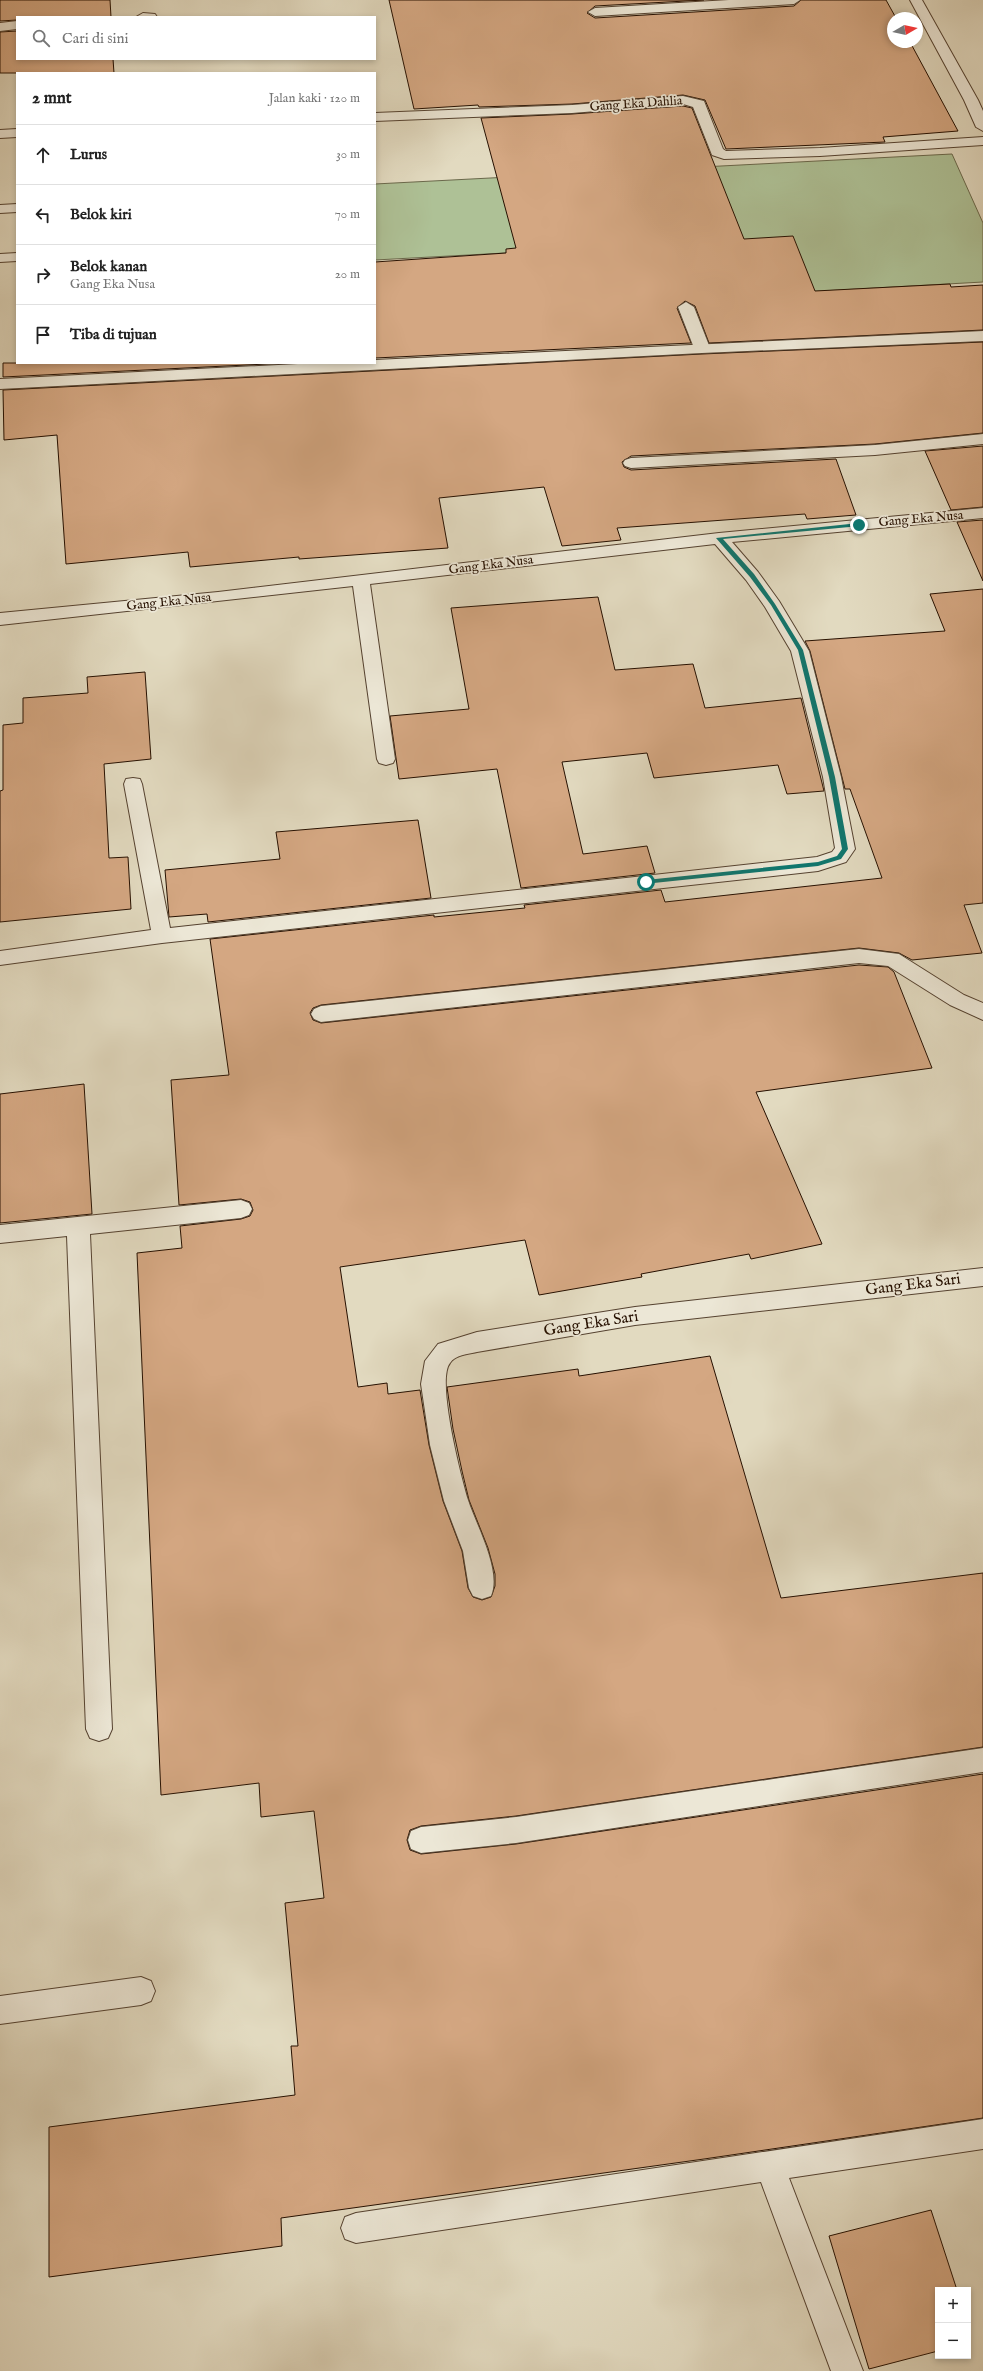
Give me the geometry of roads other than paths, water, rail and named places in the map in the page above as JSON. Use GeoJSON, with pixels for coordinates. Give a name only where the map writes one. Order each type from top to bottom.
{"type":"FeatureCollection","features":[{"type":"Feature","properties":{"kind":"street"},"geometry":{"type":"LineString","coordinates":[[595,12],[794,0]]}},
{"type":"Feature","properties":{"kind":"street"},"geometry":{"type":"LineString","coordinates":[[916,0],[977,100],[983,127]]}},
{"type":"Feature","properties":{"kind":"street"},"geometry":{"type":"LineString","coordinates":[[0,26],[16,25]]}},
{"type":"Feature","properties":{"kind":"street","name":"Gang Eka Dahlia"},"geometry":{"type":"LineString","coordinates":[[376,118],[572,109],[683,100],[699,104],[717,152],[724,155],[820,152],[983,140]]}},
{"type":"Feature","properties":{"kind":"street"},"geometry":{"type":"LineString","coordinates":[[0,134],[16,134]]}},
{"type":"Feature","properties":{"kind":"street"},"geometry":{"type":"LineString","coordinates":[[0,209],[16,208]]}},
{"type":"Feature","properties":{"kind":"street"},"geometry":{"type":"LineString","coordinates":[[0,258],[16,257]]}},
{"type":"Feature","properties":{"kind":"street"},"geometry":{"type":"LineString","coordinates":[[686,307],[702,348]]}},
{"type":"Feature","properties":{"kind":"street"},"geometry":{"type":"LineString","coordinates":[[0,384],[702,348],[983,336]]}},
{"type":"Feature","properties":{"kind":"street"},"geometry":{"type":"LineString","coordinates":[[54,381],[55,364]]}},
{"type":"Feature","properties":{"kind":"street"},"geometry":{"type":"LineString","coordinates":[[631,463],[875,450],[983,439]]}},
{"type":"Feature","properties":{"kind":"street","name":"Gang Eka Nusa"},"geometry":{"type":"LineString","coordinates":[[0,619],[361,580],[719,538],[983,513]]}},
{"type":"Feature","properties":{"kind":"street"},"geometry":{"type":"LineString","coordinates":[[0,958],[162,936],[818,864],[839,857],[845,849],[832,777],[800,650],[773,605],[752,576],[719,538]]}},
{"type":"Feature","properties":{"kind":"street"},"geometry":{"type":"LineString","coordinates":[[361,580],[386,759]]}},
{"type":"Feature","properties":{"kind":"street"},"geometry":{"type":"LineString","coordinates":[[133,784],[162,936]]}},
{"type":"Feature","properties":{"kind":"street"},"geometry":{"type":"LineString","coordinates":[[321,1014],[859,956],[892,959],[957,1000],[983,1012]]}},
{"type":"Feature","properties":{"kind":"street"},"geometry":{"type":"LineString","coordinates":[[0,1234],[241,1209]]}},
{"type":"Feature","properties":{"kind":"street"},"geometry":{"type":"LineString","coordinates":[[78,1226],[99,1729]]}},
{"type":"Feature","properties":{"kind":"street","name":"Gang Eka Sari"},"geometry":{"type":"LineString","coordinates":[[482,1588],[475,1551],[456,1501],[442,1444],[433,1384],[437,1361],[446,1351],[477,1342],[635,1316],[983,1277]]}},
{"type":"Feature","properties":{"kind":"street"},"geometry":{"type":"LineString","coordinates":[[421,1840],[516,1830],[983,1760]]}},
{"type":"Feature","properties":{"kind":"street"},"geometry":{"type":"LineString","coordinates":[[0,2010],[141,1991]]}},
{"type":"Feature","properties":{"kind":"street"},"geometry":{"type":"LineString","coordinates":[[356,2228],[983,2134]]}},
{"type":"Feature","properties":{"kind":"street"},"geometry":{"type":"LineString","coordinates":[[770,2167],[846,2371]]}}]}
